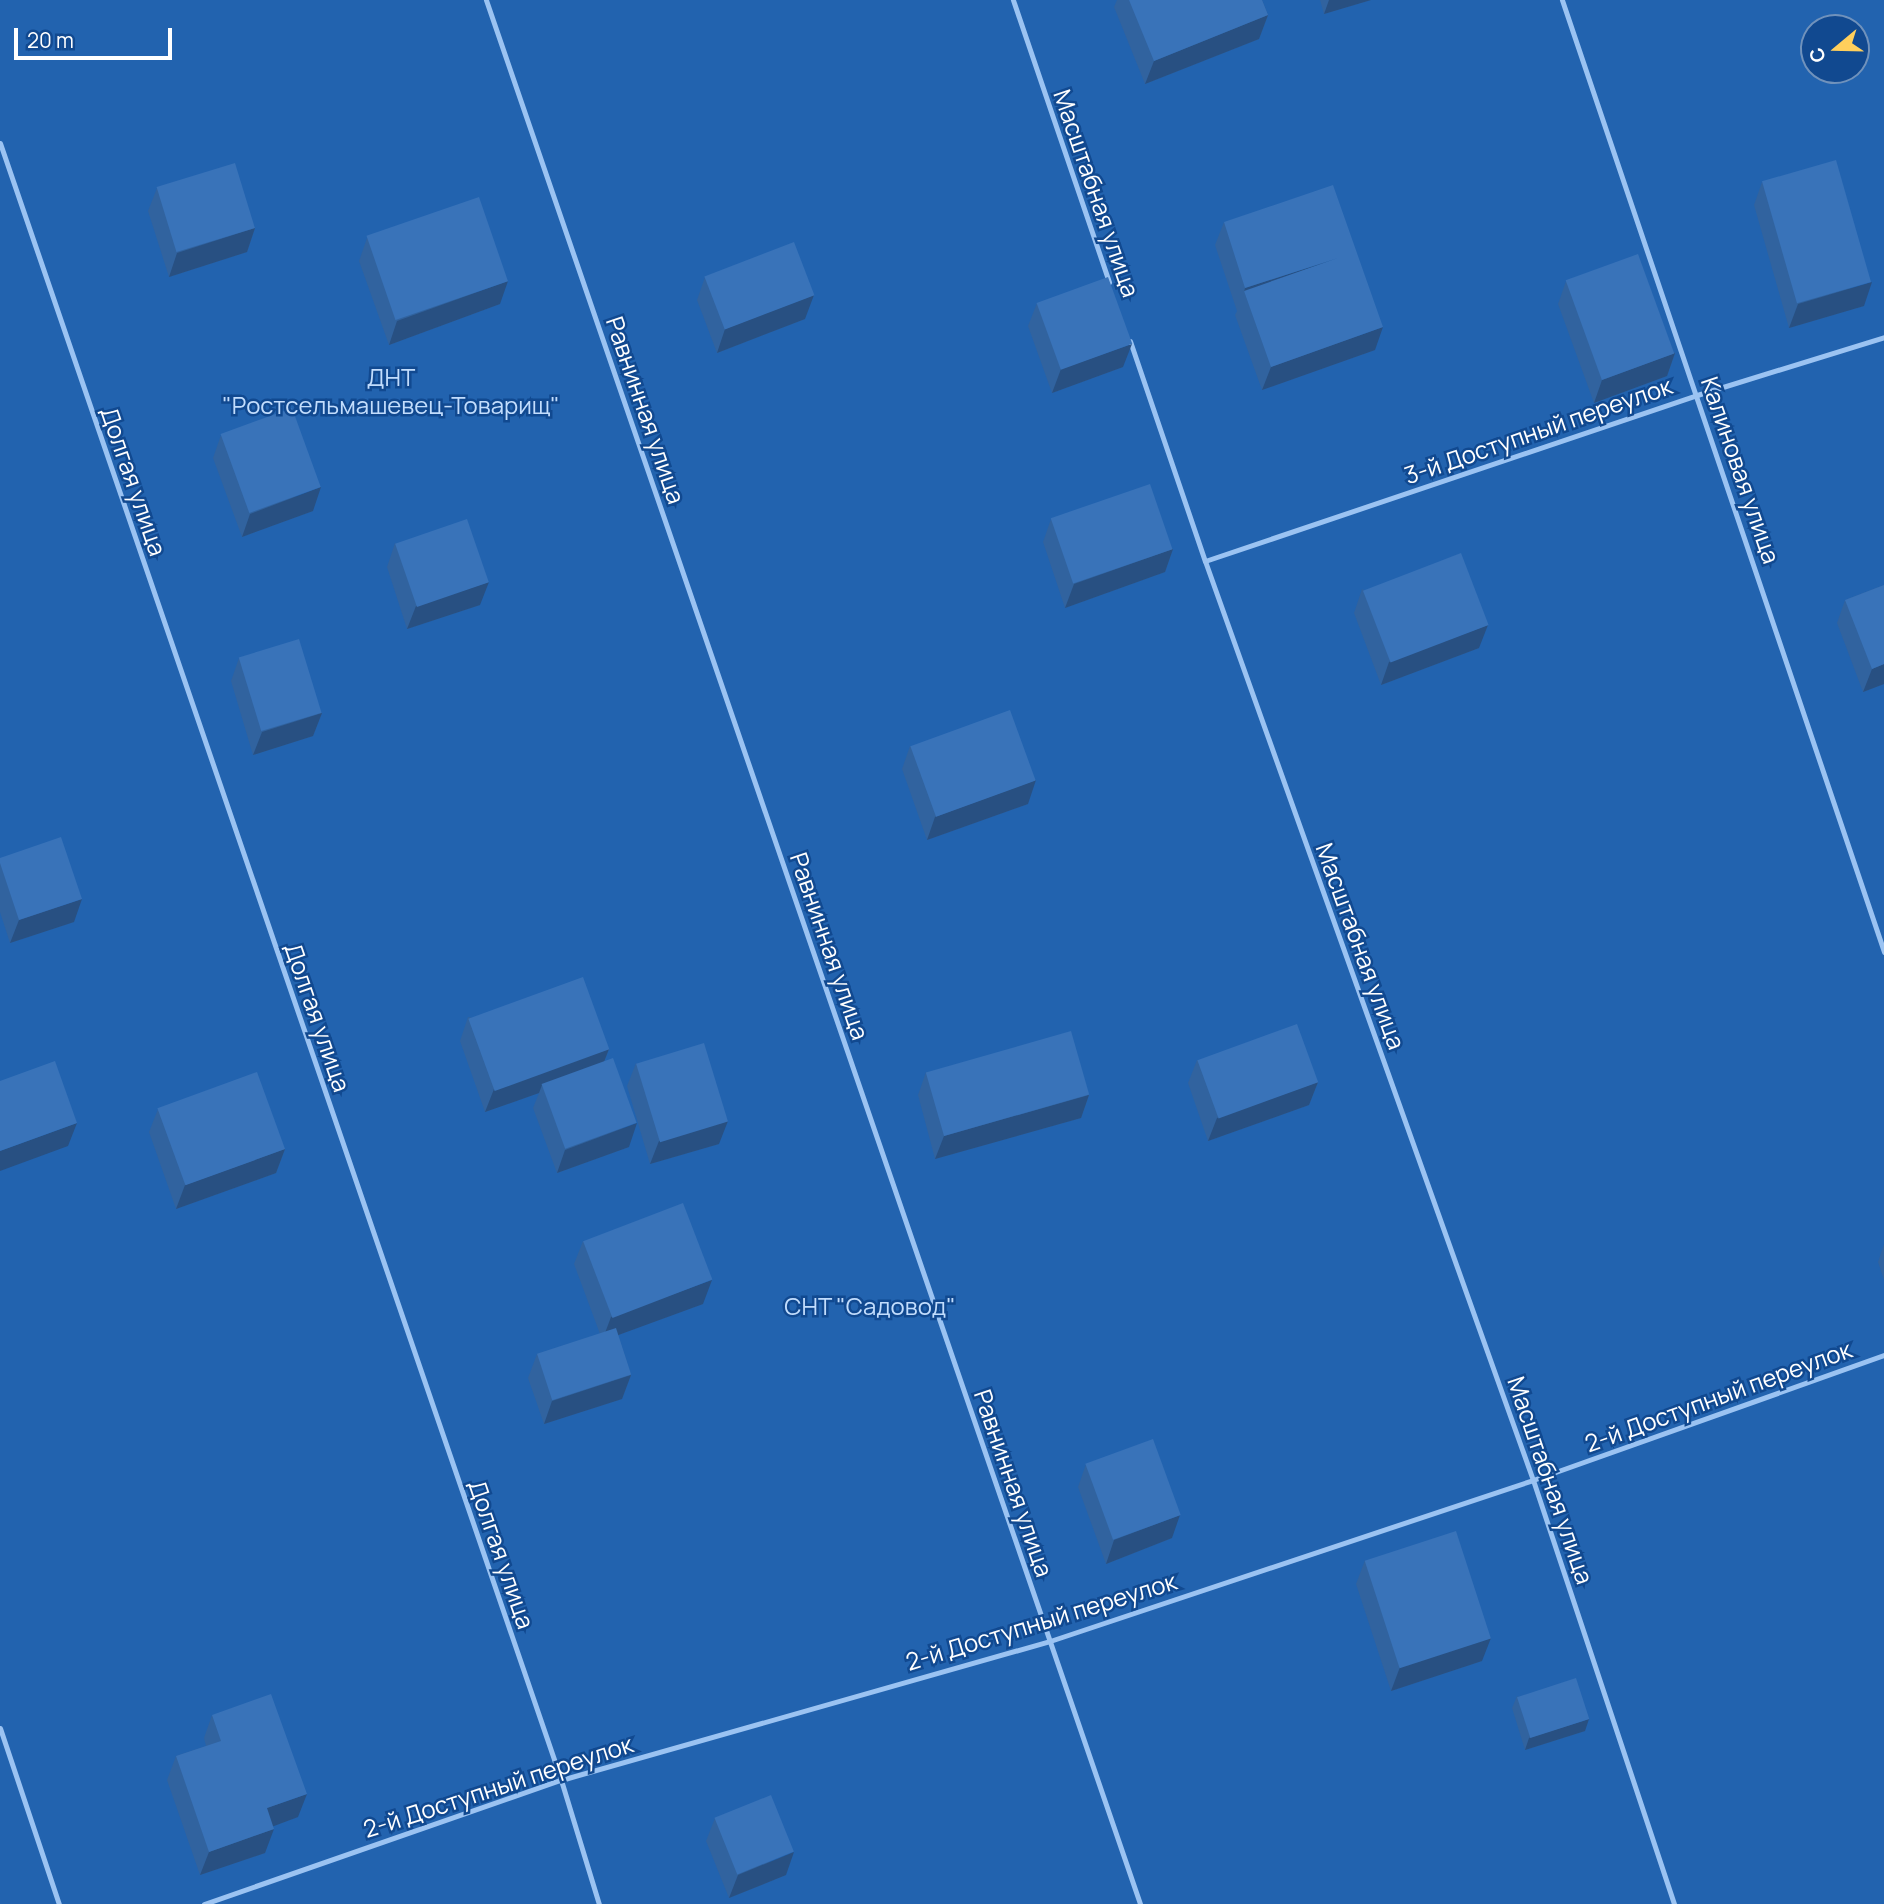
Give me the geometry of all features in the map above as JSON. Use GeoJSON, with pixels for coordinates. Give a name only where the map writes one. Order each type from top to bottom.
{"type":"FeatureCollection","features":[{"type":"Feature","properties":{"kind":"lane","name":"Равнинная улица"},"geometry":{"type":"LineString","coordinates":[[486,0],[1140,1904]]}},
{"type":"Feature","properties":{"kind":"lane","name":"Масштабная улица"},"geometry":{"type":"LineString","coordinates":[[1013,0],[1111,287]]}},
{"type":"Feature","properties":{"kind":"lane","name":"Калиновая улица"},"geometry":{"type":"LineString","coordinates":[[1562,0],[1884,952]]}},
{"type":"Feature","properties":{"kind":"lane","name":"Долгая улица"},"geometry":{"type":"LineString","coordinates":[[0,143],[561,1780],[599,1904]]}},
{"type":"Feature","properties":{"kind":"lane","name":"3-й Доступный переулок"},"geometry":{"type":"LineString","coordinates":[[1205,561],[1697,395],[1884,337]]}},
{"type":"Feature","properties":{"kind":"lane","name":"Масштабная улица"},"geometry":{"type":"LineString","coordinates":[[1129,340],[1205,561],[1533,1480],[1674,1904]]}},
{"type":"Feature","properties":{"kind":"lane","name":"2-й Доступный переулок"},"geometry":{"type":"LineString","coordinates":[[204,1904],[561,1780],[1049,1641],[1533,1480],[1884,1355]]}},
{"type":"Feature","properties":{"kind":"lane"},"geometry":{"type":"LineString","coordinates":[[0,1728],[59,1904]]}},
{"type":"Feature","properties":{"kind":"green space"},"geometry":{"type":"Polygon","coordinates":[[[0,0],[1884,0],[1884,1904],[0,1904],[0,0]]]}},
{"type":"Feature","properties":{"kind":"building"},"geometry":{"type":"Polygon","coordinates":[[[1129,0],[1262,0],[1268,15],[1154,61],[1129,0]]]}},
{"type":"Feature","properties":{"kind":"building"},"geometry":{"type":"Polygon","coordinates":[[[1836,160],[1871,282],[1797,303],[1762,181],[1836,160]]]}},
{"type":"Feature","properties":{"kind":"building"},"geometry":{"type":"Polygon","coordinates":[[[235,163],[255,228],[176,252],[157,187],[235,163]]]}},
{"type":"Feature","properties":{"kind":"building"},"geometry":{"type":"Polygon","coordinates":[[[1333,185],[1383,327],[1271,367],[1244,291],[1338,258],[1245,288],[1224,222],[1333,185]]]}},
{"type":"Feature","properties":{"kind":"building"},"geometry":{"type":"Polygon","coordinates":[[[479,197],[508,281],[395,320],[366,236],[479,197]]]}},
{"type":"Feature","properties":{"kind":"building"},"geometry":{"type":"Polygon","coordinates":[[[794,242],[814,295],[725,330],[704,276],[794,242]]]}},
{"type":"Feature","properties":{"kind":"building"},"geometry":{"type":"Polygon","coordinates":[[[1638,254],[1674,354],[1602,380],[1566,280],[1638,254]]]}},
{"type":"Feature","properties":{"kind":"building"},"geometry":{"type":"Polygon","coordinates":[[[1108,277],[1132,344],[1061,370],[1037,303],[1108,277]]]}},
{"type":"Feature","properties":{"kind":"building"},"geometry":{"type":"Polygon","coordinates":[[[292,408],[321,487],[249,513],[221,434],[292,408]]]}},
{"type":"Feature","properties":{"kind":"building"},"geometry":{"type":"Polygon","coordinates":[[[1150,484],[1172,549],[1073,583],[1051,518],[1150,484]]]}},
{"type":"Feature","properties":{"kind":"building"},"geometry":{"type":"Polygon","coordinates":[[[467,519],[489,582],[417,607],[395,544],[467,519]]]}},
{"type":"Feature","properties":{"kind":"building"},"geometry":{"type":"Polygon","coordinates":[[[1461,553],[1489,625],[1391,663],[1363,591],[1461,553]]]}},
{"type":"Feature","properties":{"kind":"building"},"geometry":{"type":"Polygon","coordinates":[[[1884,585],[1884,664],[1872,669],[1845,600],[1884,585]]]}},
{"type":"Feature","properties":{"kind":"building"},"geometry":{"type":"Polygon","coordinates":[[[299,639],[322,713],[261,731],[239,657],[299,639]]]}},
{"type":"Feature","properties":{"kind":"building"},"geometry":{"type":"Polygon","coordinates":[[[1010,710],[1036,780],[936,817],[910,746],[1010,710]]]}},
{"type":"Feature","properties":{"kind":"building"},"geometry":{"type":"Polygon","coordinates":[[[61,837],[82,899],[19,920],[0,858],[61,837]]]}},
{"type":"Feature","properties":{"kind":"building"},"geometry":{"type":"Polygon","coordinates":[[[583,977],[609,1049],[495,1091],[468,1019],[583,977]]]}},
{"type":"Feature","properties":{"kind":"building"},"geometry":{"type":"Polygon","coordinates":[[[1297,1024],[1318,1082],[1219,1119],[1197,1060],[1297,1024]]]}},
{"type":"Feature","properties":{"kind":"building"},"geometry":{"type":"Polygon","coordinates":[[[1071,1031],[1089,1094],[944,1136],[926,1073],[1071,1031]]]}},
{"type":"Feature","properties":{"kind":"building"},"geometry":{"type":"Polygon","coordinates":[[[704,1043],[728,1121],[660,1142],[636,1064],[704,1043]]]}},
{"type":"Feature","properties":{"kind":"building"},"geometry":{"type":"Polygon","coordinates":[[[613,1058],[637,1123],[565,1149],[542,1084],[613,1058]]]}},
{"type":"Feature","properties":{"kind":"building"},"geometry":{"type":"Polygon","coordinates":[[[55,1061],[77,1123],[0,1151],[0,1081],[55,1061]]]}},
{"type":"Feature","properties":{"kind":"building"},"geometry":{"type":"Polygon","coordinates":[[[257,1072],[285,1149],[185,1185],[157,1108],[257,1072]]]}},
{"type":"Feature","properties":{"kind":"building"},"geometry":{"type":"Polygon","coordinates":[[[683,1203],[712,1280],[612,1318],[583,1241],[683,1203]]]}},
{"type":"Feature","properties":{"kind":"building"},"geometry":{"type":"Polygon","coordinates":[[[616,1328],[631,1375],[552,1400],[537,1354],[616,1328]]]}},
{"type":"Feature","properties":{"kind":"building"},"geometry":{"type":"Polygon","coordinates":[[[1153,1439],[1181,1515],[1113,1540],[1085,1464],[1153,1439]]]}},
{"type":"Feature","properties":{"kind":"building"},"geometry":{"type":"Polygon","coordinates":[[[1456,1531],[1491,1638],[1400,1668],[1365,1561],[1456,1531]]]}},
{"type":"Feature","properties":{"kind":"building"},"geometry":{"type":"Polygon","coordinates":[[[1576,1678],[1589,1719],[1530,1738],[1517,1697],[1576,1678]]]}},
{"type":"Feature","properties":{"kind":"building"},"geometry":{"type":"Polygon","coordinates":[[[271,1694],[307,1794],[267,1808],[274,1829],[209,1852],[176,1756],[221,1741],[212,1715],[271,1694]]]}},
{"type":"Feature","properties":{"kind":"building"},"geometry":{"type":"Polygon","coordinates":[[[771,1795],[794,1852],[737,1874],[714,1818],[771,1795]]]}},
{"type":"Feature","properties":{"kind":"park label","name":"ДНТ \"Ростсельмашевец-Товарищ\""},"geometry":{"type":"Point","coordinates":[391,391]}},
{"type":"Feature","properties":{"kind":"park label","name":"СНТ \"Садовод\""},"geometry":{"type":"Point","coordinates":[870,1306]}}]}
